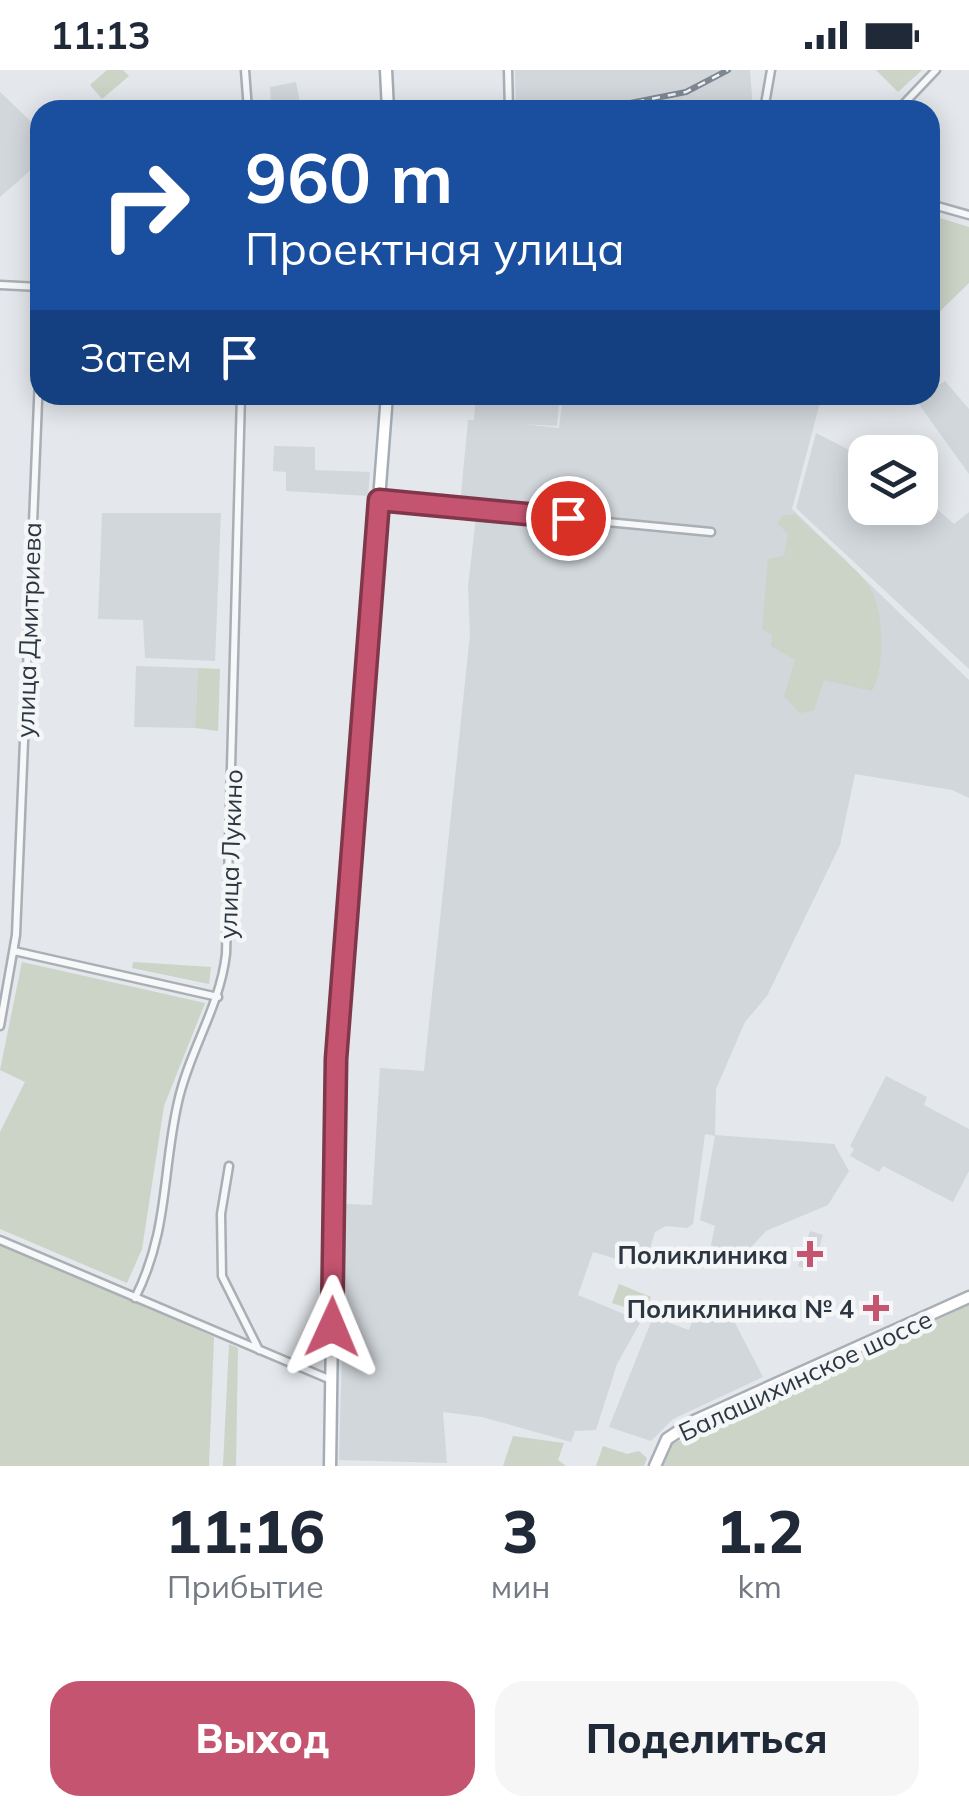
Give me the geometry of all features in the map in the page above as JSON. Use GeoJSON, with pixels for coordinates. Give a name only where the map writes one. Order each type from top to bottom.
{"type":"FeatureCollection","features":[{"type":"Feature","properties":{"kind":"main road"},"geometry":{"type":"LineString","coordinates":[[386,70],[388,100]]}},
{"type":"Feature","properties":{"kind":"main road"},"geometry":{"type":"LineString","coordinates":[[330,1466],[336,1059],[385,405]]}},
{"type":"Feature","properties":{"kind":"main road","name":"Балашихинское шоссе"},"geometry":{"type":"LineString","coordinates":[[654,1466],[667,1439],[694,1421],[969,1296]]}},
{"type":"Feature","properties":{"kind":"street"},"geometry":{"type":"LineString","coordinates":[[245,70],[247,100]]}},
{"type":"Feature","properties":{"kind":"street"},"geometry":{"type":"LineString","coordinates":[[508,70],[509,100]]}},
{"type":"Feature","properties":{"kind":"street"},"geometry":{"type":"LineString","coordinates":[[766,100],[771,70]]}},
{"type":"Feature","properties":{"kind":"street"},"geometry":{"type":"LineString","coordinates":[[908,100],[936,70]]}},
{"type":"Feature","properties":{"kind":"street"},"geometry":{"type":"LineString","coordinates":[[940,207],[969,215]]}},
{"type":"Feature","properties":{"kind":"street"},"geometry":{"type":"LineString","coordinates":[[0,285],[30,286]]}},
{"type":"Feature","properties":{"kind":"street","name":"улица Дмитриева"},"geometry":{"type":"LineString","coordinates":[[0,1026],[14,951],[38,405]]}},
{"type":"Feature","properties":{"kind":"street","name":"улица Лукино"},"geometry":{"type":"LineString","coordinates":[[136,1298],[163,1224],[178,1102],[218,997],[228,917],[241,405]]}},
{"type":"Feature","properties":{"kind":"street"},"geometry":{"type":"LineString","coordinates":[[379,500],[711,532]]}},
{"type":"Feature","properties":{"kind":"street"},"geometry":{"type":"LineString","coordinates":[[14,951],[218,997]]}},
{"type":"Feature","properties":{"kind":"street"},"geometry":{"type":"LineString","coordinates":[[229,1166],[221,1214],[222,1276],[260,1352]]}},
{"type":"Feature","properties":{"kind":"street"},"geometry":{"type":"LineString","coordinates":[[0,1240],[332,1380]]}},
{"type":"Feature","properties":{"kind":"shaded area"},"geometry":{"type":"Polygon","coordinates":[[[515,70],[750,70],[752,100],[516,100],[515,70]]]}},
{"type":"Feature","properties":{"kind":"shaded area"},"geometry":{"type":"Polygon","coordinates":[[[296,82],[300,100],[271,100],[270,87],[296,82]]]}},
{"type":"Feature","properties":{"kind":"shaded area"},"geometry":{"type":"Polygon","coordinates":[[[0,92],[30,120],[30,171],[0,197],[0,92]]]}},
{"type":"Feature","properties":{"kind":"shaded area"},"geometry":{"type":"Polygon","coordinates":[[[945,381],[969,409],[969,474],[919,405],[940,405],[940,384],[945,381]]]}},
{"type":"Feature","properties":{"kind":"shaded area"},"geometry":{"type":"Polygon","coordinates":[[[475,405],[559,405],[557,426],[521,424],[559,428],[562,405],[819,405],[792,509],[969,680],[969,798],[952,790],[855,774],[840,845],[767,996],[745,1022],[716,1089],[715,1135],[834,1144],[849,1171],[828,1205],[766,1231],[739,1260],[711,1245],[715,1226],[700,1220],[715,1136],[705,1134],[693,1224],[687,1228],[666,1226],[655,1232],[644,1267],[593,1252],[578,1295],[641,1321],[617,1364],[596,1430],[575,1431],[571,1442],[482,1417],[443,1412],[447,1463],[339,1460],[346,1204],[372,1205],[380,1068],[424,1071],[470,635],[468,587],[477,508],[460,505],[468,420],[474,420],[475,405]]]}},
{"type":"Feature","properties":{"kind":"shaded area"},"geometry":{"type":"Polygon","coordinates":[[[816,433],[848,449],[848,525],[938,525],[938,510],[954,524],[969,512],[969,669],[796,508],[816,433]]]}},
{"type":"Feature","properties":{"kind":"shaded area"},"geometry":{"type":"Polygon","coordinates":[[[274,446],[315,447],[315,470],[370,472],[368,496],[286,491],[286,472],[273,471],[274,446]]]}},
{"type":"Feature","properties":{"kind":"shaded area"},"geometry":{"type":"Polygon","coordinates":[[[102,513],[221,513],[215,661],[145,658],[143,620],[98,619],[102,513]]]}},
{"type":"Feature","properties":{"kind":"shaded area"},"geometry":{"type":"Polygon","coordinates":[[[136,666],[198,668],[195,728],[134,727],[136,666]]]}},
{"type":"Feature","properties":{"kind":"shaded area"},"geometry":{"type":"Polygon","coordinates":[[[886,1076],[927,1097],[924,1105],[969,1129],[969,1171],[953,1202],[883,1166],[879,1172],[850,1156],[854,1149],[850,1146],[886,1076]]]}},
{"type":"Feature","properties":{"kind":"shaded area","name":"Поликлиника"},"geometry":{"type":"Polygon","coordinates":[[[810,1231],[823,1235],[812,1271],[798,1266],[810,1231]]]}},
{"type":"Feature","properties":{"kind":"shaded area"},"geometry":{"type":"Polygon","coordinates":[[[697,1308],[733,1319],[763,1377],[673,1419],[651,1441],[609,1427],[653,1317],[689,1330],[697,1308]]]}},
{"type":"Feature","properties":{"kind":"green space"},"geometry":{"type":"Polygon","coordinates":[[[107,70],[123,70],[129,76],[102,99],[90,85],[107,70]]]}},
{"type":"Feature","properties":{"kind":"green space"},"geometry":{"type":"Polygon","coordinates":[[[876,70],[922,70],[898,92],[876,70]]]}},
{"type":"Feature","properties":{"kind":"green space"},"geometry":{"type":"Polygon","coordinates":[[[940,218],[969,227],[969,283],[940,311],[940,218]]]}},
{"type":"Feature","properties":{"kind":"green space"},"geometry":{"type":"Polygon","coordinates":[[[795,514],[867,583],[879,614],[881,642],[872,691],[824,680],[814,711],[799,713],[784,696],[795,660],[771,646],[772,635],[762,629],[768,559],[784,556],[788,534],[777,523],[782,516],[795,514]]]}},
{"type":"Feature","properties":{"kind":"green space"},"geometry":{"type":"Polygon","coordinates":[[[198,668],[220,669],[218,731],[195,728],[198,668]]]}},
{"type":"Feature","properties":{"kind":"green space"},"geometry":{"type":"Polygon","coordinates":[[[22,962],[205,1003],[164,1106],[142,1249],[127,1283],[0,1229],[0,1132],[25,1082],[0,1070],[22,962]]]}},
{"type":"Feature","properties":{"kind":"green space"},"geometry":{"type":"Polygon","coordinates":[[[133,962],[211,967],[209,984],[132,968],[133,962]]]}},
{"type":"Feature","properties":{"kind":"green space"},"geometry":{"type":"Polygon","coordinates":[[[0,1239],[214,1337],[209,1466],[0,1466],[0,1239]]]}},
{"type":"Feature","properties":{"kind":"green space"},"geometry":{"type":"Polygon","coordinates":[[[619,1284],[651,1297],[645,1314],[612,1303],[619,1284]]]}},
{"type":"Feature","properties":{"kind":"green space"},"geometry":{"type":"Polygon","coordinates":[[[969,1305],[969,1466],[662,1466],[670,1445],[969,1305]]]}},
{"type":"Feature","properties":{"kind":"green space"},"geometry":{"type":"Polygon","coordinates":[[[229,1344],[238,1348],[236,1466],[223,1466],[229,1344]]]}},
{"type":"Feature","properties":{"kind":"green space"},"geometry":{"type":"Polygon","coordinates":[[[513,1436],[564,1443],[558,1460],[566,1466],[503,1466],[513,1436]]]}},
{"type":"Feature","properties":{"kind":"green space"},"geometry":{"type":"Polygon","coordinates":[[[603,1446],[627,1454],[639,1451],[647,1458],[644,1466],[596,1466],[603,1446]]]}},
{"type":"Feature","properties":{"kind":"railway"},"geometry":{"type":"LineString","coordinates":[[646,100],[686,92],[728,70]]}},
{"type":"Feature","properties":{"kind":"place","name":"Поликлиника"},"geometry":{"type":"Point","coordinates":[810,1254]}},
{"type":"Feature","properties":{"kind":"place","name":"Поликлиника № 4"},"geometry":{"type":"Point","coordinates":[876,1308]}},
{"type":"Feature","properties":{"kind":"route"},"geometry":{"type":"LineString","coordinates":[[332,1327],[336,1059],[379,500],[568,518]]}}]}
